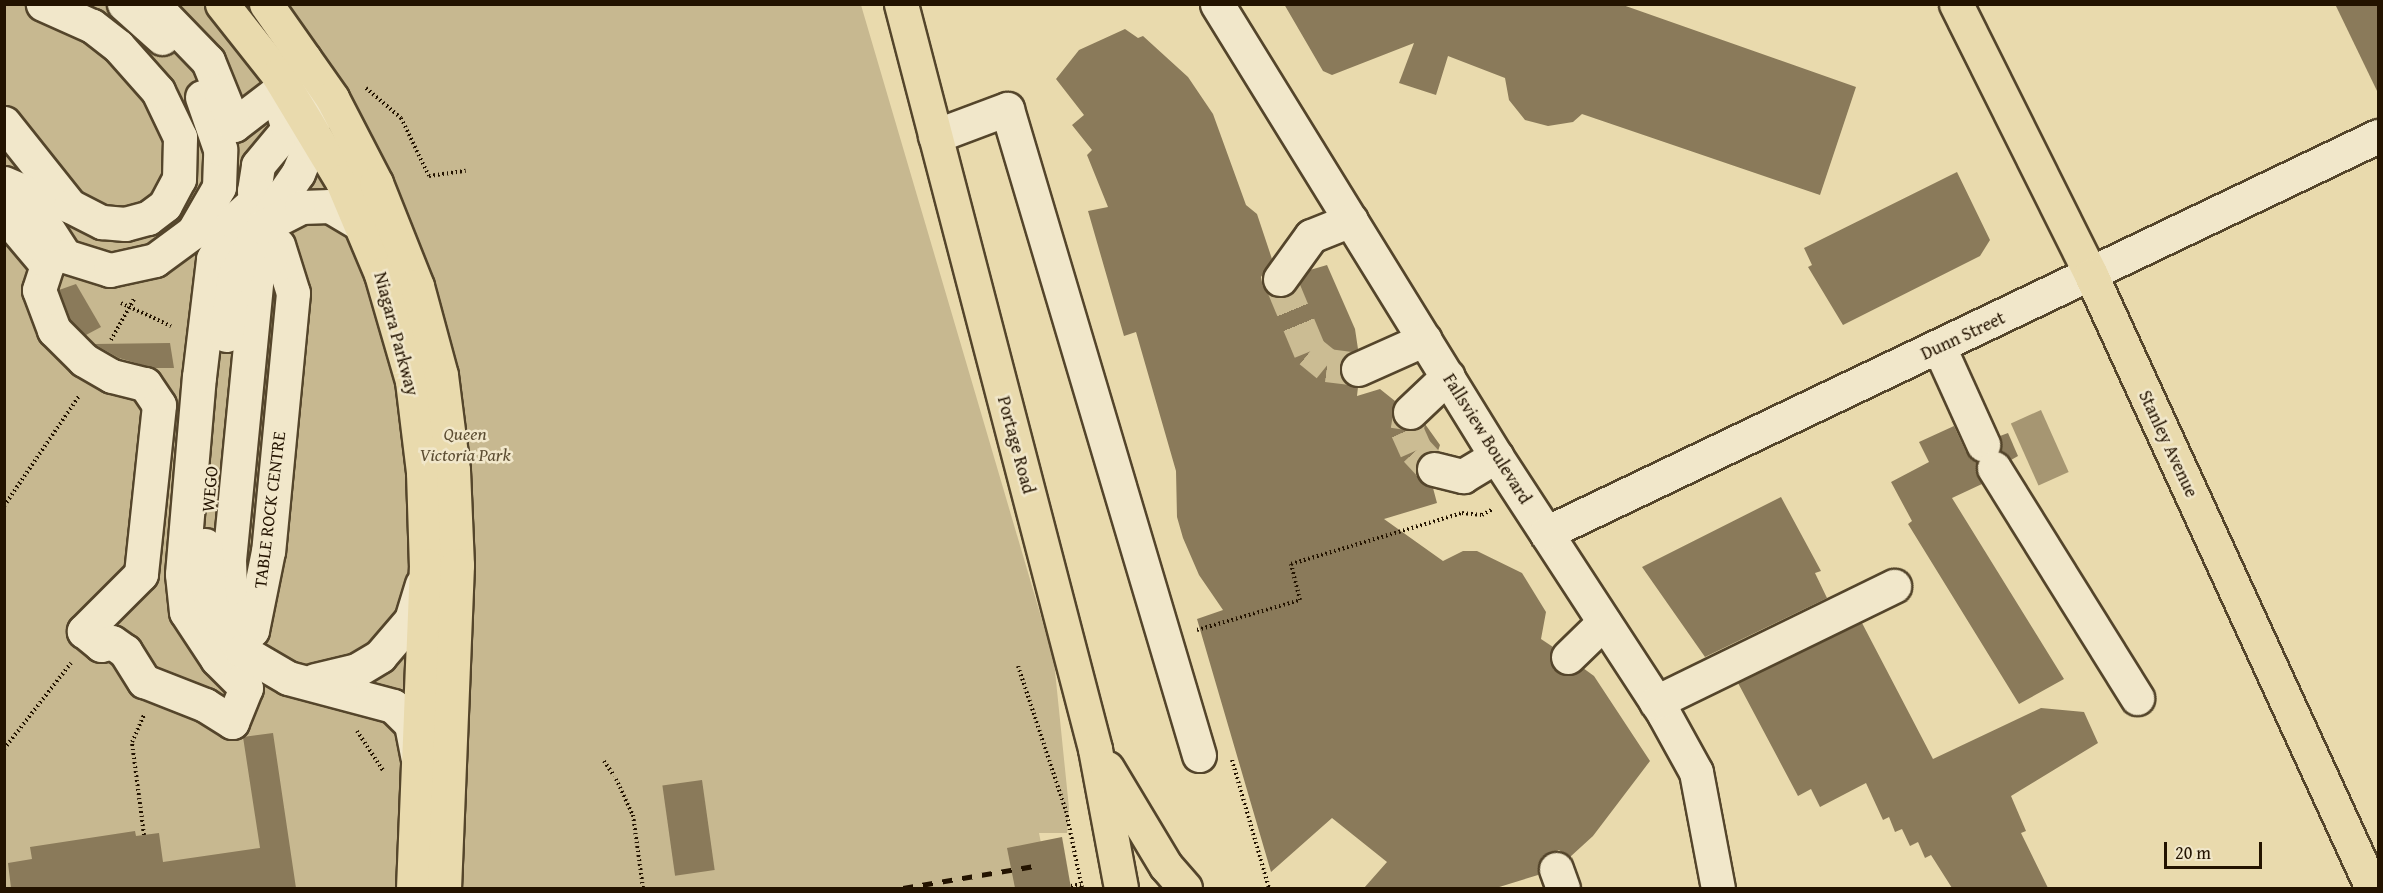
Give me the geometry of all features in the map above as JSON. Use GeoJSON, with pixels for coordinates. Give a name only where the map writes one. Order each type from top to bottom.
{"type":"FeatureCollection","features":[{"type":"Feature","properties":{"kind":"main road","name":"Niagara Parkway"},"geometry":{"type":"LineString","coordinates":[[222,4],[291,66],[355,142],[395,267],[414,400],[436,700],[444,888]]}},
{"type":"Feature","properties":{"kind":"main road","name":"Niagara Parkway"},"geometry":{"type":"LineString","coordinates":[[266,4],[313,130],[362,225],[395,267],[434,342],[450,440],[457,565],[436,700],[418,764],[413,888]]}},
{"type":"Feature","properties":{"kind":"main road","name":"Portage Road"},"geometry":{"type":"LineString","coordinates":[[901,4],[1095,749],[1121,888]]}},
{"type":"Feature","properties":{"kind":"main road","name":"Stanley Avenue"},"geometry":{"type":"LineString","coordinates":[[1956,4],[2091,275],[2372,888]]}},
{"type":"Feature","properties":{"kind":"main road"},"geometry":{"type":"LineString","coordinates":[[1095,749],[1166,866],[1185,888]]}},
{"type":"Feature","properties":{"kind":"street"},"geometry":{"type":"LineString","coordinates":[[4,123],[62,198],[80,213],[102,222],[125,224],[148,218],[165,205],[179,179],[180,137],[158,91],[118,46],[92,26],[43,4]]}},
{"type":"Feature","properties":{"kind":"street"},"geometry":{"type":"LineString","coordinates":[[4,183],[23,190],[65,256],[94,268],[125,269],[155,261],[182,244],[209,209],[219,186],[220,149],[197,81],[176,52],[124,4]]}},
{"type":"Feature","properties":{"kind":"street"},"geometry":{"type":"LineString","coordinates":[[4,214],[47,265],[39,290],[54,330],[84,360],[112,376],[145,384],[159,405],[141,574],[84,631],[101,645],[112,642],[125,651],[144,681],[205,705],[232,722],[245,697],[246,688],[217,659],[186,612],[182,574],[213,259],[233,221],[262,195],[254,191],[258,165],[288,129],[278,92],[234,124],[208,61],[153,4]]}},
{"type":"Feature","properties":{"kind":"street","name":"Fallsview Boulevard"},"geometry":{"type":"LineString","coordinates":[[1217,4],[1496,456],[1656,702],[1695,772],[1718,888]]}},
{"type":"Feature","properties":{"kind":"street"},"geometry":{"type":"LineString","coordinates":[[282,197],[293,172],[296,133],[291,66]]}},
{"type":"Feature","properties":{"kind":"street"},"geometry":{"type":"LineString","coordinates":[[935,136],[1007,109],[1199,755]]}},
{"type":"Feature","properties":{"kind":"street"},"geometry":{"type":"LineString","coordinates":[[246,249],[298,173],[313,130]]}},
{"type":"Feature","properties":{"kind":"street","name":"Dunn Street"},"geometry":{"type":"LineString","coordinates":[[1546,533],[2379,136]]}},
{"type":"Feature","properties":{"kind":"street","name":"WEGO"},"geometry":{"type":"LineString","coordinates":[[362,225],[330,206],[301,207],[262,227],[246,249],[234,276],[208,501],[207,590],[217,620],[242,651],[261,667],[377,699],[407,719],[418,764]]}},
{"type":"Feature","properties":{"kind":"street"},"geometry":{"type":"LineString","coordinates":[[246,249],[281,224],[324,218],[357,238],[395,267]]}},
{"type":"Feature","properties":{"kind":"street"},"geometry":{"type":"LineString","coordinates":[[1280,279],[1311,236],[1352,220]]}},
{"type":"Feature","properties":{"kind":"street","name":"TABLE ROCK CENTRE"},"geometry":{"type":"LineString","coordinates":[[278,244],[293,293],[268,551],[252,630],[232,595],[229,560],[257,276],[278,244]]}},
{"type":"Feature","properties":{"kind":"street"},"geometry":{"type":"LineString","coordinates":[[1358,369],[1425,339]]}},
{"type":"Feature","properties":{"kind":"street"},"geometry":{"type":"LineString","coordinates":[[1939,347],[2004,491],[2137,698]]}},
{"type":"Feature","properties":{"kind":"street"},"geometry":{"type":"LineString","coordinates":[[1410,412],[1448,376]]}},
{"type":"Feature","properties":{"kind":"street"},"geometry":{"type":"LineString","coordinates":[[1434,469],[1463,476],[1496,456]]}},
{"type":"Feature","properties":{"kind":"street","name":"WEGO"},"geometry":{"type":"LineString","coordinates":[[306,681],[357,670],[398,639],[411,620],[426,565]]}},
{"type":"Feature","properties":{"kind":"street"},"geometry":{"type":"LineString","coordinates":[[1656,702],[1894,586]]}},
{"type":"Feature","properties":{"kind":"street"},"geometry":{"type":"LineString","coordinates":[[1568,657],[1604,622]]}},
{"type":"Feature","properties":{"kind":"street"},"geometry":{"type":"LineString","coordinates":[[377,699],[436,700]]}},
{"type":"Feature","properties":{"kind":"path"},"geometry":{"type":"LineString","coordinates":[[360,80],[400,118],[429,176],[466,171]]}},
{"type":"Feature","properties":{"kind":"path"},"geometry":{"type":"LineString","coordinates":[[1195,631],[1300,600],[1291,564],[1462,513]]}},
{"type":"Feature","properties":{"kind":"path"},"geometry":{"type":"LineString","coordinates":[[1018,666],[1066,811],[1081,886],[1071,886]]}},
{"type":"Feature","properties":{"kind":"path"},"geometry":{"type":"LineString","coordinates":[[144,835],[132,742],[141,718],[168,692]]}},
{"type":"Feature","properties":{"kind":"path"},"geometry":{"type":"LineString","coordinates":[[345,727],[356,729],[384,772],[386,783]]}},
{"type":"Feature","properties":{"kind":"path"},"geometry":{"type":"LineString","coordinates":[[604,760],[633,815],[643,888]]}},
{"type":"Feature","properties":{"kind":"green space","name":"Queen Victoria Park"},"geometry":{"type":"Polygon","coordinates":[[[5,5],[861,5],[1054,661],[1069,808],[1067,833],[1039,833],[1050,888],[5,888],[5,5]]]}},
{"type":"Feature","properties":{"kind":"shaded area"},"geometry":{"type":"Polygon","coordinates":[[[2041,410],[2069,472],[2039,486],[2011,423],[2041,410]]]}},
{"type":"Feature","properties":{"kind":"building"},"geometry":{"type":"Polygon","coordinates":[[[1284,4],[1620,4],[1856,87],[1820,195],[1582,114],[1573,122],[1548,126],[1525,120],[1509,100],[1505,78],[1448,56],[1436,95],[1399,83],[1414,43],[1332,75],[1323,71],[1284,4]]]}},
{"type":"Feature","properties":{"kind":"building"},"geometry":{"type":"Polygon","coordinates":[[[2335,4],[2379,4],[2379,95],[2335,4]]]}},
{"type":"Feature","properties":{"kind":"building"},"geometry":{"type":"Polygon","coordinates":[[[1125,29],[1138,38],[1143,36],[1188,77],[1213,114],[1246,205],[1257,214],[1272,259],[1261,277],[1263,287],[1278,298],[1287,296],[1310,270],[1327,265],[1355,329],[1358,349],[1343,359],[1341,377],[1358,387],[1357,396],[1380,389],[1395,401],[1392,416],[1397,425],[1414,430],[1425,424],[1440,445],[1438,451],[1421,456],[1416,465],[1416,475],[1433,488],[1437,503],[1384,519],[1443,561],[1463,551],[1477,551],[1522,573],[1546,612],[1541,639],[1553,647],[1550,661],[1554,670],[1572,675],[1583,668],[1594,676],[1650,761],[1593,836],[1570,857],[1559,850],[1542,857],[1538,875],[1496,888],[1364,888],[1387,862],[1332,818],[1271,872],[1197,619],[1223,610],[1199,575],[1183,538],[1177,517],[1176,471],[1136,332],[1124,336],[1088,211],[1108,207],[1087,155],[1092,150],[1072,125],[1084,115],[1056,79],[1079,50],[1125,29]]]}},
{"type":"Feature","properties":{"kind":"building"},"geometry":{"type":"Polygon","coordinates":[[[1957,172],[1990,240],[1980,256],[1843,325],[1808,267],[1812,265],[1804,248],[1957,172]]]}},
{"type":"Feature","properties":{"kind":"building"},"geometry":{"type":"Polygon","coordinates":[[[76,284],[101,327],[86,335],[70,320],[59,290],[76,284]]]}},
{"type":"Feature","properties":{"kind":"building"},"geometry":{"type":"Polygon","coordinates":[[[170,343],[174,368],[153,368],[119,358],[94,344],[170,343]]]}},
{"type":"Feature","properties":{"kind":"building"},"geometry":{"type":"Polygon","coordinates":[[[1954,426],[1966,452],[1977,461],[1982,484],[1952,498],[2064,679],[2019,704],[1908,524],[1912,521],[1891,482],[1929,462],[1919,442],[1954,426]]]}},
{"type":"Feature","properties":{"kind":"building"},"geometry":{"type":"Polygon","coordinates":[[[2008,433],[2018,456],[2011,460],[2000,451],[2000,436],[2008,433]]]}},
{"type":"Feature","properties":{"kind":"building"},"geometry":{"type":"Polygon","coordinates":[[[1781,497],[1821,571],[1815,573],[1827,598],[1705,657],[1642,567],[1781,497]]]}},
{"type":"Feature","properties":{"kind":"building"},"geometry":{"type":"Polygon","coordinates":[[[1862,623],[1933,759],[2041,708],[2084,712],[2098,743],[2011,796],[2026,831],[2021,833],[2048,888],[1952,888],[1931,855],[1925,858],[1918,842],[1910,846],[1902,829],[1895,832],[1889,817],[1883,820],[1866,783],[1820,807],[1811,789],[1798,796],[1738,683],[1862,623]]]}},
{"type":"Feature","properties":{"kind":"building"},"geometry":{"type":"Polygon","coordinates":[[[273,733],[296,888],[11,888],[8,863],[32,859],[30,847],[135,831],[136,836],[159,833],[163,862],[260,848],[243,737],[273,733]]]}},
{"type":"Feature","properties":{"kind":"building"},"geometry":{"type":"Polygon","coordinates":[[[702,780],[715,870],[675,876],[662,786],[702,780]]]}},
{"type":"Feature","properties":{"kind":"building"},"geometry":{"type":"Polygon","coordinates":[[[1062,837],[1071,888],[1015,888],[1007,848],[1062,837]]]}},
{"type":"Feature","properties":{"kind":"tunnel"},"geometry":{"type":"LineString","coordinates":[[1280,279],[1310,351],[1327,365],[1358,369]]}},
{"type":"Feature","properties":{"kind":"tunnel"},"geometry":{"type":"LineString","coordinates":[[1410,412],[1407,430],[1416,450],[1434,469]]}},
{"type":"Feature","properties":{"kind":"railway"},"geometry":{"type":"LineString","coordinates":[[903,888],[1034,866]]}}]}
